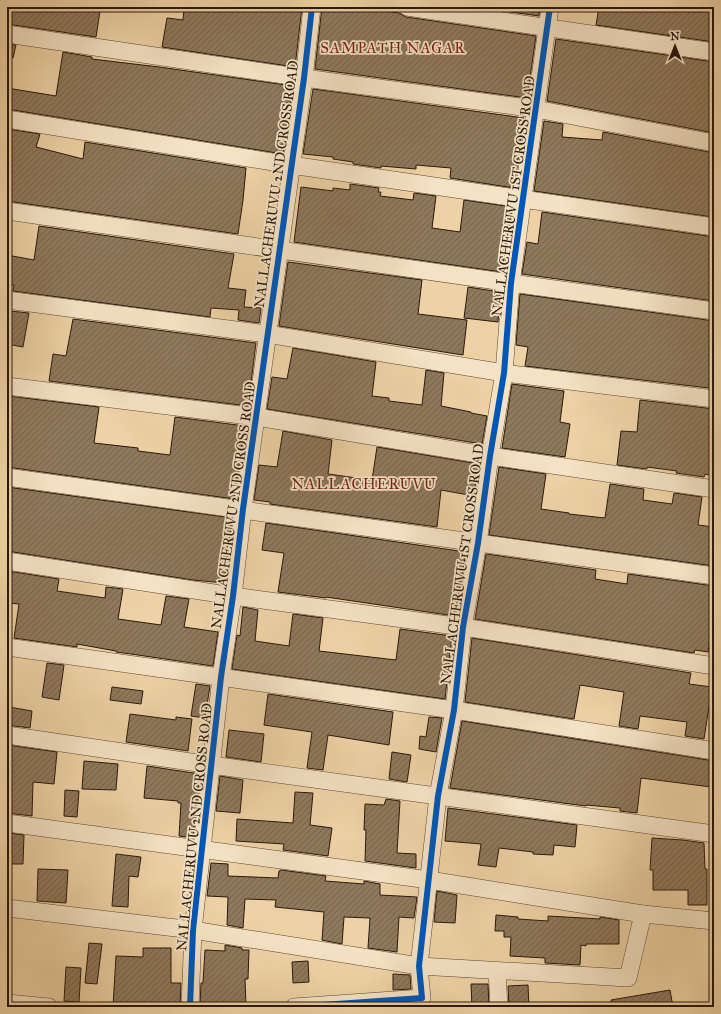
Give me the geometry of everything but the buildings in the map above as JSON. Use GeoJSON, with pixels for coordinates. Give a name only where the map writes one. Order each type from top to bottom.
{"type":"FeatureCollection","features":[{"type":"Feature","properties":{"kind":"street","name":"NALLACHERUVU 2ND CROSS ROAD"},"geometry":{"type":"LineString","coordinates":[[190,1007],[193,930],[221,677],[267,334],[304,78],[312,7]]}},
{"type":"Feature","properties":{"kind":"street"},"geometry":{"type":"LineString","coordinates":[[407,7],[548,29],[714,52]]}},
{"type":"Feature","properties":{"kind":"street","name":"NALLACHERUVU 1ST CROSS ROAD"},"geometry":{"type":"LineString","coordinates":[[294,1007],[422,1003],[419,966],[430,880],[438,796],[454,710],[464,627],[504,373],[511,283],[550,7]]}},
{"type":"Feature","properties":{"kind":"street"},"geometry":{"type":"LineString","coordinates":[[7,34],[304,78],[536,109],[714,143]]}},
{"type":"Feature","properties":{"kind":"street"},"geometry":{"type":"LineString","coordinates":[[7,119],[291,165],[714,227]]}},
{"type":"Feature","properties":{"kind":"street"},"geometry":{"type":"LineString","coordinates":[[7,211],[511,283],[714,310]]}},
{"type":"Feature","properties":{"kind":"street"},"geometry":{"type":"LineString","coordinates":[[7,300],[267,334],[504,373],[714,399]]}},
{"type":"Feature","properties":{"kind":"street"},"geometry":{"type":"LineString","coordinates":[[7,386],[257,417],[490,456],[714,489]]}},
{"type":"Feature","properties":{"kind":"street"},"geometry":{"type":"LineString","coordinates":[[7,477],[714,576]]}},
{"type":"Feature","properties":{"kind":"street"},"geometry":{"type":"LineString","coordinates":[[7,561],[233,596],[464,627],[714,666]]}},
{"type":"Feature","properties":{"kind":"street"},"geometry":{"type":"LineString","coordinates":[[7,647],[454,710],[714,750]]}},
{"type":"Feature","properties":{"kind":"street"},"geometry":{"type":"LineString","coordinates":[[7,735],[211,765],[714,834]]}},
{"type":"Feature","properties":{"kind":"street"},"geometry":{"type":"LineString","coordinates":[[7,823],[430,880],[643,914],[714,921]]}},
{"type":"Feature","properties":{"kind":"street"},"geometry":{"type":"LineString","coordinates":[[7,908],[193,930],[419,966],[628,978],[643,914]]}},
{"type":"Feature","properties":{"kind":"street"},"geometry":{"type":"LineString","coordinates":[[497,970],[498,1007]]}},
{"type":"Feature","properties":{"kind":"street"},"geometry":{"type":"LineString","coordinates":[[7,1003],[49,1007]]}},
{"type":"Feature","properties":{"kind":"cycle path"},"geometry":{"type":"LineString","coordinates":[[190,1007],[193,930],[221,677],[233,596],[243,509],[304,78],[312,7]]}},
{"type":"Feature","properties":{"kind":"cycle path"},"geometry":{"type":"LineString","coordinates":[[294,1007],[422,998],[419,966],[438,796],[454,710],[463,627],[478,543],[490,456],[504,373],[511,283],[550,7]]}},
{"type":"Feature","properties":{"kind":"district","name":"SAMPATH NAGAR"},"geometry":{"type":"Point","coordinates":[393,48]}},
{"type":"Feature","properties":{"kind":"district","name":"NALLACHERUVU"},"geometry":{"type":"Point","coordinates":[364,484]}}]}
